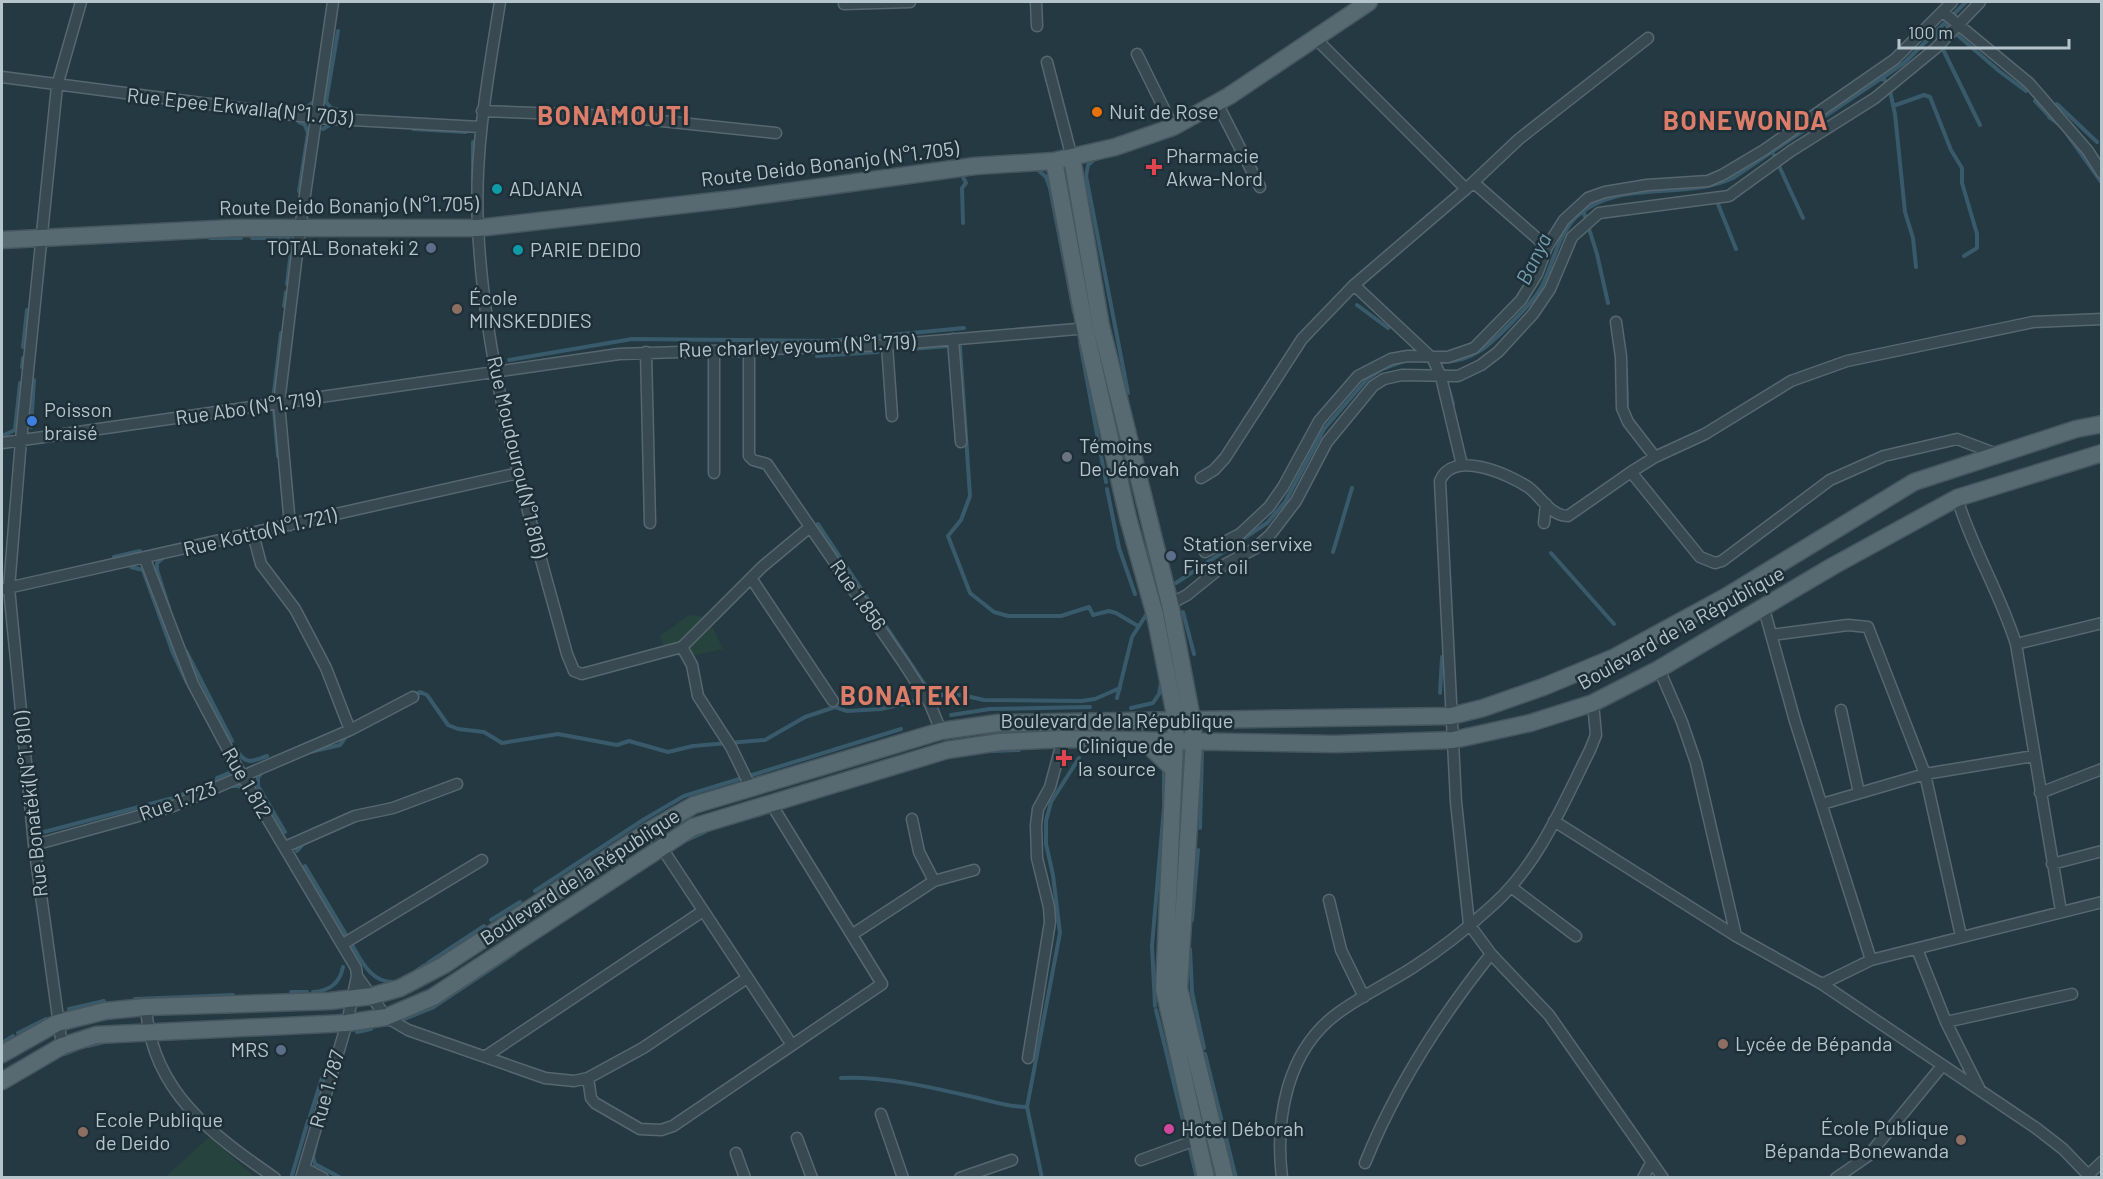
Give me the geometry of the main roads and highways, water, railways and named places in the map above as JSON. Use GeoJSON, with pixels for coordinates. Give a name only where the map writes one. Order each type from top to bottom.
{"type":"FeatureCollection","features":[{"type":"Feature","properties":{"kind":"main road","name":"Route Deido Bonanjo (N°1.705)"},"geometry":{"type":"LineString","coordinates":[[2,240],[207,229],[478,228],[733,199],[975,166],[1072,158],[1122,145],[1173,127],[1217,103],[1369,2]]}},
{"type":"Feature","properties":{"kind":"main road"},"geometry":{"type":"LineString","coordinates":[[1072,158],[1093,327],[1128,518],[1155,615],[1171,696],[1194,741],[1179,988],[1225,1178]]}},
{"type":"Feature","properties":{"kind":"main road"},"geometry":{"type":"LineString","coordinates":[[1054,161],[1093,327],[1170,604],[1184,719],[1176,740],[1164,989],[1206,1178]]}},
{"type":"Feature","properties":{"kind":"main road","name":"Boulevard de la République"},"geometry":{"type":"LineString","coordinates":[[2,1054],[57,1023],[105,1011],[146,1007],[352,999],[372,996],[421,980],[650,830],[747,779],[941,731],[998,723],[1451,716],[1483,708],[1533,691],[1613,658],[1727,596],[1914,482],[2076,429],[2102,424]]}},
{"type":"Feature","properties":{"kind":"main road","name":"Boulevard de la République"},"geometry":{"type":"LineString","coordinates":[[2,1081],[62,1046],[96,1035],[347,1023],[386,1017],[408,1010],[461,980],[693,827],[948,750],[992,743],[1063,739],[1335,744],[1453,740],[1530,723],[1593,703],[1659,669],[1764,609],[1833,566],[1956,498],[2102,453]]}},
{"type":"Feature","properties":{"kind":"main road"},"geometry":{"type":"LineString","coordinates":[[1143,721],[1171,696]]}},
{"type":"Feature","properties":{"kind":"main road"},"geometry":{"type":"LineString","coordinates":[[1143,740],[1174,770]]}},
{"type":"Feature","properties":{"kind":"main road"},"geometry":{"type":"LineString","coordinates":[[260,1004],[260,1027]]}},
{"type":"Feature","properties":{"kind":"waterway","name":"Banya"},"geometry":{"type":"LineString","coordinates":[[1435,362],[1460,360],[1490,344],[1540,290],[1565,232],[1576,217],[1593,205],[1631,194],[1714,185],[1733,178],[1904,63],[1966,2]]}},
{"type":"Feature","properties":{"kind":"waterway"},"geometry":{"type":"LineString","coordinates":[[1947,26],[2026,91]]}},
{"type":"Feature","properties":{"kind":"waterway"},"geometry":{"type":"LineString","coordinates":[[338,31],[326,102],[331,108],[342,111]]}},
{"type":"Feature","properties":{"kind":"waterway"},"geometry":{"type":"LineString","coordinates":[[1935,33],[1980,125]]}},
{"type":"Feature","properties":{"kind":"waterway"},"geometry":{"type":"LineString","coordinates":[[1883,77],[1890,91],[1895,114],[1905,212],[1913,238],[1916,267]]}},
{"type":"Feature","properties":{"kind":"waterway"},"geometry":{"type":"LineString","coordinates":[[1893,106],[1924,95],[1930,97],[1951,150],[1962,168],[1962,183],[1977,234],[1977,248],[1964,256]]}},
{"type":"Feature","properties":{"kind":"waterway"},"geometry":{"type":"LineString","coordinates":[[2035,101],[2049,116]]}},
{"type":"Feature","properties":{"kind":"waterway"},"geometry":{"type":"LineString","coordinates":[[305,109],[312,103]]}},
{"type":"Feature","properties":{"kind":"waterway"},"geometry":{"type":"LineString","coordinates":[[2057,104],[2097,142]]}},
{"type":"Feature","properties":{"kind":"waterway"},"geometry":{"type":"LineString","coordinates":[[288,108],[304,109]]}},
{"type":"Feature","properties":{"kind":"waterway"},"geometry":{"type":"LineString","coordinates":[[2049,117],[2059,124]]}},
{"type":"Feature","properties":{"kind":"waterway"},"geometry":{"type":"LineString","coordinates":[[299,122],[305,125],[308,133],[299,191]]}},
{"type":"Feature","properties":{"kind":"waterway"},"geometry":{"type":"LineString","coordinates":[[323,129],[332,123]]}},
{"type":"Feature","properties":{"kind":"waterway"},"geometry":{"type":"LineString","coordinates":[[413,129],[466,132]]}},
{"type":"Feature","properties":{"kind":"waterway"},"geometry":{"type":"LineString","coordinates":[[2067,134],[2102,183]]}},
{"type":"Feature","properties":{"kind":"waterway"},"geometry":{"type":"LineString","coordinates":[[473,142],[473,182]]}},
{"type":"Feature","properties":{"kind":"waterway"},"geometry":{"type":"LineString","coordinates":[[1774,155],[1803,218]]}},
{"type":"Feature","properties":{"kind":"waterway"},"geometry":{"type":"LineString","coordinates":[[1096,158],[1088,165],[1086,176],[1128,393]]}},
{"type":"Feature","properties":{"kind":"waterway"},"geometry":{"type":"LineString","coordinates":[[1036,168],[1046,177],[1050,188],[1074,312]]}},
{"type":"Feature","properties":{"kind":"waterway"},"geometry":{"type":"LineString","coordinates":[[962,175],[966,183],[962,188],[963,223]]}},
{"type":"Feature","properties":{"kind":"waterway"},"geometry":{"type":"LineString","coordinates":[[1716,199],[1736,249]]}},
{"type":"Feature","properties":{"kind":"waterway"},"geometry":{"type":"LineString","coordinates":[[1584,213],[1597,254],[1608,303]]}},
{"type":"Feature","properties":{"kind":"waterway"},"geometry":{"type":"LineString","coordinates":[[210,238],[241,238]]}},
{"type":"Feature","properties":{"kind":"waterway"},"geometry":{"type":"LineString","coordinates":[[252,238],[289,238],[292,243],[287,284]]}},
{"type":"Feature","properties":{"kind":"waterway"},"geometry":{"type":"LineString","coordinates":[[284,306],[286,292]]}},
{"type":"Feature","properties":{"kind":"waterway"},"geometry":{"type":"LineString","coordinates":[[1357,305],[1388,328]]}},
{"type":"Feature","properties":{"kind":"waterway"},"geometry":{"type":"LineString","coordinates":[[23,347],[27,310]]}},
{"type":"Feature","properties":{"kind":"waterway"},"geometry":{"type":"LineString","coordinates":[[509,360],[632,339],[829,341],[964,328]]}},
{"type":"Feature","properties":{"kind":"waterway"},"geometry":{"type":"LineString","coordinates":[[274,392],[281,333]]}},
{"type":"Feature","properties":{"kind":"waterway"},"geometry":{"type":"LineString","coordinates":[[1080,343],[1106,482]]}},
{"type":"Feature","properties":{"kind":"waterway"},"geometry":{"type":"LineString","coordinates":[[911,349],[949,346]]}},
{"type":"Feature","properties":{"kind":"waterway"},"geometry":{"type":"LineString","coordinates":[[960,347],[970,496],[961,520],[948,536],[970,593],[994,612],[1008,616],[1061,616],[1089,607],[1093,615],[1109,611],[1138,626]]}},
{"type":"Feature","properties":{"kind":"waterway"},"geometry":{"type":"LineString","coordinates":[[817,356],[878,352]]}},
{"type":"Feature","properties":{"kind":"waterway"},"geometry":{"type":"LineString","coordinates":[[728,355],[739,356]]}},
{"type":"Feature","properties":{"kind":"waterway"},"geometry":{"type":"LineString","coordinates":[[22,367],[23,358]]}},
{"type":"Feature","properties":{"kind":"waterway","name":"Banya"},"geometry":{"type":"LineString","coordinates":[[1176,583],[1267,523],[1285,502],[1324,429],[1367,379],[1382,369],[1401,362]]}},
{"type":"Feature","properties":{"kind":"waterway"},"geometry":{"type":"LineString","coordinates":[[1626,369],[1627,405]]}},
{"type":"Feature","properties":{"kind":"waterway"},"geometry":{"type":"LineString","coordinates":[[31,427],[34,380]]}},
{"type":"Feature","properties":{"kind":"waterway"},"geometry":{"type":"LineString","coordinates":[[2,436],[15,430],[20,383]]}},
{"type":"Feature","properties":{"kind":"waterway"},"geometry":{"type":"LineString","coordinates":[[1449,390],[1453,404]]}},
{"type":"Feature","properties":{"kind":"waterway"},"geometry":{"type":"LineString","coordinates":[[274,410],[278,456]]}},
{"type":"Feature","properties":{"kind":"waterway"},"geometry":{"type":"LineString","coordinates":[[1333,552],[1352,488]]}},
{"type":"Feature","properties":{"kind":"waterway"},"geometry":{"type":"LineString","coordinates":[[1107,489],[1119,548],[1135,594]]}},
{"type":"Feature","properties":{"kind":"waterway"},"geometry":{"type":"LineString","coordinates":[[818,524],[935,700]]}},
{"type":"Feature","properties":{"kind":"waterway"},"geometry":{"type":"LineString","coordinates":[[114,557],[140,551]]}},
{"type":"Feature","properties":{"kind":"waterway"},"geometry":{"type":"LineString","coordinates":[[1551,553],[1614,624]]}},
{"type":"Feature","properties":{"kind":"waterway"},"geometry":{"type":"LineString","coordinates":[[162,559],[157,563],[157,570],[169,608]]}},
{"type":"Feature","properties":{"kind":"waterway"},"geometry":{"type":"LineString","coordinates":[[131,567],[143,570],[173,653],[187,683]]}},
{"type":"Feature","properties":{"kind":"waterway"},"geometry":{"type":"LineString","coordinates":[[1183,612],[1194,654]]}},
{"type":"Feature","properties":{"kind":"waterway"},"geometry":{"type":"LineString","coordinates":[[1117,698],[1132,637],[1146,615]]}},
{"type":"Feature","properties":{"kind":"waterway"},"geometry":{"type":"LineString","coordinates":[[186,651],[232,741]]}},
{"type":"Feature","properties":{"kind":"waterway"},"geometry":{"type":"LineString","coordinates":[[1440,693],[1442,657]]}},
{"type":"Feature","properties":{"kind":"waterway"},"geometry":{"type":"LineString","coordinates":[[1131,708],[1153,703],[1159,694],[1161,683]]}},
{"type":"Feature","properties":{"kind":"waterway"},"geometry":{"type":"LineString","coordinates":[[413,697],[420,692],[427,695],[448,725],[458,729],[484,732],[502,743],[558,734],[617,745],[629,741],[668,752],[693,746],[765,740],[805,717],[835,707],[847,711],[881,709],[942,695],[962,695],[984,700],[1081,701],[1095,699],[1120,688]]}},
{"type":"Feature","properties":{"kind":"waterway"},"geometry":{"type":"LineString","coordinates":[[951,715],[990,709],[1090,707]]}},
{"type":"Feature","properties":{"kind":"waterway"},"geometry":{"type":"LineString","coordinates":[[535,891],[643,820],[684,796],[901,729]]}},
{"type":"Feature","properties":{"kind":"waterway"},"geometry":{"type":"LineString","coordinates":[[310,752],[340,745],[347,735]]}},
{"type":"Feature","properties":{"kind":"waterway"},"geometry":{"type":"LineString","coordinates":[[1103,749],[1143,750]]}},
{"type":"Feature","properties":{"kind":"waterway"},"geometry":{"type":"LineString","coordinates":[[237,750],[243,758],[249,761],[267,756]]}},
{"type":"Feature","properties":{"kind":"waterway"},"geometry":{"type":"LineString","coordinates":[[994,751],[1019,750]]}},
{"type":"Feature","properties":{"kind":"waterway"},"geometry":{"type":"LineString","coordinates":[[1200,828],[1202,752]]}},
{"type":"Feature","properties":{"kind":"waterway"},"geometry":{"type":"LineString","coordinates":[[1042,1178],[1027,1107],[1060,933],[1053,875],[1046,844],[1046,821],[1051,802],[1079,758]]}},
{"type":"Feature","properties":{"kind":"waterway"},"geometry":{"type":"LineString","coordinates":[[1155,1006],[1152,946],[1164,807],[1164,767]]}},
{"type":"Feature","properties":{"kind":"waterway"},"geometry":{"type":"LineString","coordinates":[[262,772],[258,778],[258,786],[285,832]]}},
{"type":"Feature","properties":{"kind":"waterway"},"geometry":{"type":"LineString","coordinates":[[217,778],[229,773]]}},
{"type":"Feature","properties":{"kind":"waterway"},"geometry":{"type":"LineString","coordinates":[[44,832],[173,798],[216,781]]}},
{"type":"Feature","properties":{"kind":"waterway"},"geometry":{"type":"LineString","coordinates":[[230,786],[239,786],[246,793]]}},
{"type":"Feature","properties":{"kind":"waterway"},"geometry":{"type":"LineString","coordinates":[[687,840],[705,832]]}},
{"type":"Feature","properties":{"kind":"waterway"},"geometry":{"type":"LineString","coordinates":[[297,851],[304,843]]}},
{"type":"Feature","properties":{"kind":"waterway"},"geometry":{"type":"LineString","coordinates":[[1192,920],[1198,850]]}},
{"type":"Feature","properties":{"kind":"waterway"},"geometry":{"type":"LineString","coordinates":[[305,866],[348,938]]}},
{"type":"Feature","properties":{"kind":"waterway"},"geometry":{"type":"LineString","coordinates":[[491,920],[520,902]]}},
{"type":"Feature","properties":{"kind":"waterway"},"geometry":{"type":"LineString","coordinates":[[428,963],[484,926]]}},
{"type":"Feature","properties":{"kind":"waterway"},"geometry":{"type":"LineString","coordinates":[[351,943],[372,974],[385,981],[393,982]]}},
{"type":"Feature","properties":{"kind":"waterway"},"geometry":{"type":"LineString","coordinates":[[1190,949],[1192,992],[1204,1048]]}},
{"type":"Feature","properties":{"kind":"waterway"},"geometry":{"type":"LineString","coordinates":[[389,1025],[432,1008],[515,953]]}},
{"type":"Feature","properties":{"kind":"waterway"},"geometry":{"type":"LineString","coordinates":[[416,971],[425,965]]}},
{"type":"Feature","properties":{"kind":"waterway"},"geometry":{"type":"LineString","coordinates":[[313,992],[333,985],[342,973],[343,967]]}},
{"type":"Feature","properties":{"kind":"waterway"},"geometry":{"type":"LineString","coordinates":[[291,992],[307,992]]}},
{"type":"Feature","properties":{"kind":"waterway"},"geometry":{"type":"LineString","coordinates":[[135,999],[233,995]]}},
{"type":"Feature","properties":{"kind":"waterway"},"geometry":{"type":"LineString","coordinates":[[69,1009],[104,1001]]}},
{"type":"Feature","properties":{"kind":"waterway"},"geometry":{"type":"LineString","coordinates":[[1156,1010],[1188,1141]]}},
{"type":"Feature","properties":{"kind":"waterway"},"geometry":{"type":"LineString","coordinates":[[18,1033],[46,1019]]}},
{"type":"Feature","properties":{"kind":"waterway"},"geometry":{"type":"LineString","coordinates":[[357,1032],[371,1029]]}},
{"type":"Feature","properties":{"kind":"waterway"},"geometry":{"type":"LineString","coordinates":[[2,1043],[13,1036]]}},
{"type":"Feature","properties":{"kind":"waterway"},"geometry":{"type":"LineString","coordinates":[[88,1046],[104,1042]]}},
{"type":"Feature","properties":{"kind":"waterway"},"geometry":{"type":"LineString","coordinates":[[65,1054],[75,1050]]}},
{"type":"Feature","properties":{"kind":"waterway"},"geometry":{"type":"LineString","coordinates":[[1205,1054],[1236,1178]]}},
{"type":"Feature","properties":{"kind":"waterway"},"geometry":{"type":"LineString","coordinates":[[310,1116],[322,1078]]}},
{"type":"Feature","properties":{"kind":"waterway"},"geometry":{"type":"LineString","coordinates":[[841,1078],[875,1079],[910,1084],[1027,1107]]}},
{"type":"Feature","properties":{"kind":"waterway"},"geometry":{"type":"LineString","coordinates":[[292,1175],[308,1121]]}},
{"type":"Feature","properties":{"kind":"waterway"},"geometry":{"type":"LineString","coordinates":[[316,1143],[313,1157],[315,1164],[341,1178]]}},
{"type":"Feature","properties":{"kind":"waterway"},"geometry":{"type":"LineString","coordinates":[[1189,1145],[1197,1178]]}},
{"type":"Feature","properties":{"kind":"place","name":"Nuit de Rose"},"geometry":{"type":"Point","coordinates":[1097,112]}},
{"type":"Feature","properties":{"kind":"place","name":"Pharmacie Akwa-Nord"},"geometry":{"type":"Point","coordinates":[1154,167]}},
{"type":"Feature","properties":{"kind":"place","name":"ADJANA"},"geometry":{"type":"Point","coordinates":[497,189]}},
{"type":"Feature","properties":{"kind":"place","name":"TOTAL Bonateki 2"},"geometry":{"type":"Point","coordinates":[431,248]}},
{"type":"Feature","properties":{"kind":"place","name":"PARIE DEIDO"},"geometry":{"type":"Point","coordinates":[518,250]}},
{"type":"Feature","properties":{"kind":"place","name":"École MINSKEDDIES"},"geometry":{"type":"Point","coordinates":[457,309]}},
{"type":"Feature","properties":{"kind":"place","name":"Poisson braisé"},"geometry":{"type":"Point","coordinates":[32,421]}},
{"type":"Feature","properties":{"kind":"place","name":"Témoins De Jéhovah"},"geometry":{"type":"Point","coordinates":[1067,457]}},
{"type":"Feature","properties":{"kind":"place","name":"Station servixe First oil"},"geometry":{"type":"Point","coordinates":[1171,556]}},
{"type":"Feature","properties":{"kind":"place","name":"Clinique de la source"},"geometry":{"type":"Point","coordinates":[1064,758]}},
{"type":"Feature","properties":{"kind":"place","name":"Lycée de Bépanda"},"geometry":{"type":"Point","coordinates":[1723,1044]}},
{"type":"Feature","properties":{"kind":"place","name":"MRS"},"geometry":{"type":"Point","coordinates":[281,1050]}},
{"type":"Feature","properties":{"kind":"place","name":"Hotel Déborah"},"geometry":{"type":"Point","coordinates":[1169,1129]}},
{"type":"Feature","properties":{"kind":"place","name":"Ecole Publique de Deido"},"geometry":{"type":"Point","coordinates":[83,1132]}},
{"type":"Feature","properties":{"kind":"place","name":"École Publique Bépanda-Bonewanda"},"geometry":{"type":"Point","coordinates":[1961,1140]}},
{"type":"Feature","properties":{"kind":"district","name":"BONAMOUTI"},"geometry":{"type":"Point","coordinates":[614,116]}},
{"type":"Feature","properties":{"kind":"district","name":"BONEWONDA"},"geometry":{"type":"Point","coordinates":[1746,121]}},
{"type":"Feature","properties":{"kind":"district","name":"BONATEKI"},"geometry":{"type":"Point","coordinates":[905,696]}}]}
